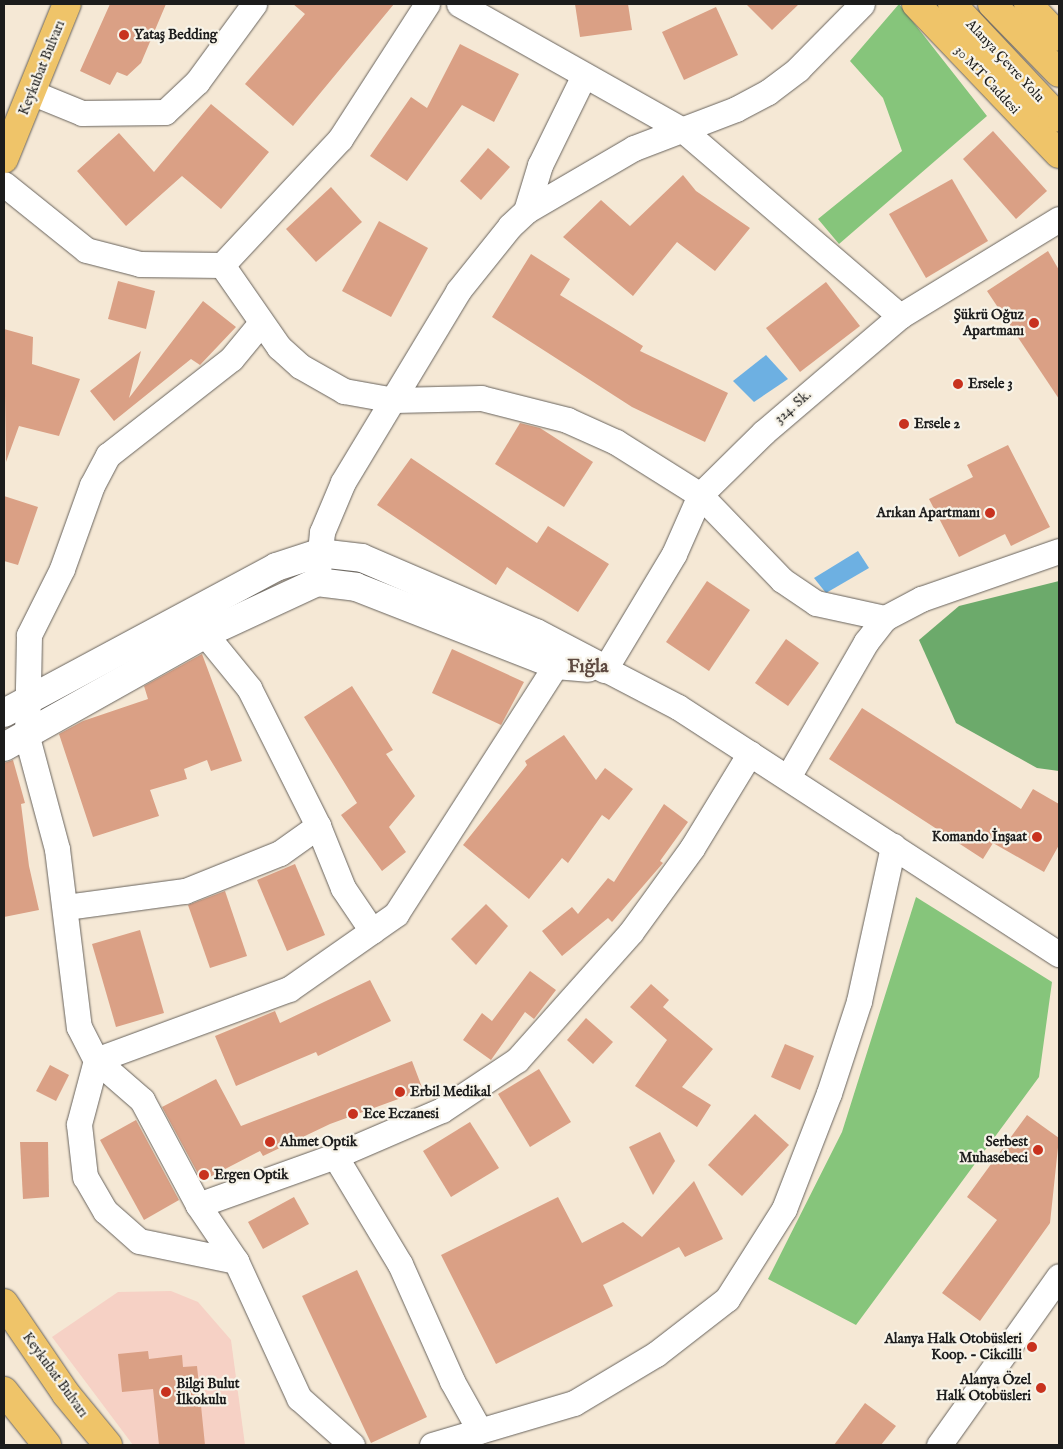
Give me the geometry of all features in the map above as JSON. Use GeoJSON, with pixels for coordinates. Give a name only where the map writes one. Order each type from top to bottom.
{"type":"FeatureCollection","features":[{"type":"Feature","properties":{"kind":"main road","name":"Keykubat Bulvarı"},"geometry":{"type":"LineString","coordinates":[[4,159],[33,93],[67,4]]}},
{"type":"Feature","properties":{"kind":"main road","name":"30 MT Caddesi"},"geometry":{"type":"LineString","coordinates":[[916,4],[1059,154]]}},
{"type":"Feature","properties":{"kind":"main road","name":"Alanya Çevre Yolu"},"geometry":{"type":"LineString","coordinates":[[952,4],[1059,118]]}},
{"type":"Feature","properties":{"kind":"main road"},"geometry":{"type":"LineString","coordinates":[[992,4],[1059,73]]}},
{"type":"Feature","properties":{"kind":"main road"},"geometry":{"type":"LineString","coordinates":[[1028,4],[1059,38]]}},
{"type":"Feature","properties":{"kind":"main road","name":"Keykubat Bulvarı"},"geometry":{"type":"LineString","coordinates":[[4,1303],[66,1394],[108,1445]]}},
{"type":"Feature","properties":{"kind":"main road"},"geometry":{"type":"LineString","coordinates":[[4,1391],[47,1445]]}},
{"type":"Feature","properties":{"kind":"street"},"geometry":{"type":"LineString","coordinates":[[33,93],[82,113],[164,112],[197,82],[254,4]]}},
{"type":"Feature","properties":{"kind":"street"},"geometry":{"type":"LineString","coordinates":[[4,184],[86,250],[140,264],[222,265],[340,139],[427,4]]}},
{"type":"Feature","properties":{"kind":"street"},"geometry":{"type":"LineString","coordinates":[[459,4],[683,130],[900,316]]}},
{"type":"Feature","properties":{"kind":"street"},"geometry":{"type":"LineString","coordinates":[[317,582],[322,532],[343,482],[458,291],[526,211],[634,148],[683,130],[768,92],[798,69],[862,4]]}},
{"type":"Feature","properties":{"kind":"street"},"geometry":{"type":"LineString","coordinates":[[526,211],[540,164],[584,76]]}},
{"type":"Feature","properties":{"kind":"street","name":"324. Sk."},"geometry":{"type":"LineString","coordinates":[[605,669],[674,554],[700,495],[764,432],[900,316],[1059,219]]}},
{"type":"Feature","properties":{"kind":"street"},"geometry":{"type":"LineString","coordinates":[[222,265],[260,324],[300,366],[320,380],[344,391],[394,400],[481,398],[550,415],[616,442],[700,495],[782,580],[816,603],[885,618]]}},
{"type":"Feature","properties":{"kind":"street"},"geometry":{"type":"LineString","coordinates":[[260,324],[231,359],[108,455],[92,485],[62,569],[29,635],[14,707],[15,742],[57,849],[66,907],[67,956],[79,1027],[96,1060],[142,1100],[198,1205],[236,1261],[299,1398],[352,1445]]}},
{"type":"Feature","properties":{"kind":"street"},"geometry":{"type":"LineString","coordinates":[[788,776],[866,642],[885,618],[921,599],[1059,551]]}},
{"type":"Feature","properties":{"kind":"street"},"geometry":{"type":"LineString","coordinates":[[14,707],[276,567],[319,553],[362,558],[536,633],[678,706],[1059,954]]}},
{"type":"Feature","properties":{"kind":"street"},"geometry":{"type":"LineString","coordinates":[[15,742],[205,634],[317,582],[356,587],[556,665],[605,669]]}},
{"type":"Feature","properties":{"kind":"street"},"geometry":{"type":"LineString","coordinates":[[205,634],[249,688],[318,826],[344,888],[372,931]]}},
{"type":"Feature","properties":{"kind":"street"},"geometry":{"type":"LineString","coordinates":[[96,1060],[288,989],[396,914],[556,665]]}},
{"type":"Feature","properties":{"kind":"street"},"geometry":{"type":"LineString","coordinates":[[198,1205],[334,1156],[442,1110],[518,1060],[630,932],[692,848],[750,752]]}},
{"type":"Feature","properties":{"kind":"street"},"geometry":{"type":"LineString","coordinates":[[66,907],[185,891],[280,853],[318,826]]}},
{"type":"Feature","properties":{"kind":"street"},"geometry":{"type":"LineString","coordinates":[[432,1445],[574,1403],[656,1354],[727,1299],[784,1209],[829,1094],[858,1001],[893,846]]}},
{"type":"Feature","properties":{"kind":"street"},"geometry":{"type":"LineString","coordinates":[[96,1060],[79,1124],[85,1177],[105,1211],[138,1241],[236,1261]]}},
{"type":"Feature","properties":{"kind":"street"},"geometry":{"type":"LineString","coordinates":[[334,1156],[400,1264],[452,1381],[480,1431]]}},
{"type":"Feature","properties":{"kind":"street"},"geometry":{"type":"LineString","coordinates":[[939,1445],[1059,1276]]}},
{"type":"Feature","properties":{"kind":"shaded area","name":"Bilgi Bulut İlkokulu"},"geometry":{"type":"Polygon","coordinates":[[[171,1291],[198,1302],[231,1340],[245,1445],[133,1445],[52,1337],[118,1292],[171,1291]]]}},
{"type":"Feature","properties":{"kind":"green space"},"geometry":{"type":"Polygon","coordinates":[[[899,4],[987,116],[839,244],[818,219],[902,151],[883,98],[850,61],[899,4]]]}},
{"type":"Feature","properties":{"kind":"green space"},"geometry":{"type":"Polygon","coordinates":[[[1059,581],[1059,771],[1037,768],[956,723],[919,640],[959,606],[1059,581]]]}},
{"type":"Feature","properties":{"kind":"green space"},"geometry":{"type":"Polygon","coordinates":[[[916,897],[1052,982],[1039,1077],[856,1325],[768,1279],[842,1132],[916,897]]]}},
{"type":"Feature","properties":{"kind":"water"},"geometry":{"type":"Polygon","coordinates":[[[766,355],[788,379],[754,402],[733,381],[766,355]]]}},
{"type":"Feature","properties":{"kind":"water"},"geometry":{"type":"Polygon","coordinates":[[[858,551],[869,568],[826,593],[814,578],[858,551]]]}},
{"type":"Feature","properties":{"kind":"building","name":"Yataş Bedding"},"geometry":{"type":"Polygon","coordinates":[[[110,4],[166,4],[141,63],[127,76],[117,72],[110,85],[80,71],[110,4]]]}},
{"type":"Feature","properties":{"kind":"building"},"geometry":{"type":"Polygon","coordinates":[[[293,4],[394,4],[293,126],[245,84],[305,14],[293,4]]]}},
{"type":"Feature","properties":{"kind":"building"},"geometry":{"type":"Polygon","coordinates":[[[575,4],[628,4],[632,30],[580,37],[575,4]]]}},
{"type":"Feature","properties":{"kind":"building"},"geometry":{"type":"Polygon","coordinates":[[[746,4],[799,4],[772,30],[746,4]]]}},
{"type":"Feature","properties":{"kind":"building"},"geometry":{"type":"Polygon","coordinates":[[[716,7],[738,55],[684,80],[662,32],[716,7]]]}},
{"type":"Feature","properties":{"kind":"building"},"geometry":{"type":"Polygon","coordinates":[[[460,44],[519,74],[494,122],[462,105],[407,181],[370,156],[411,97],[427,108],[460,44]]]}},
{"type":"Feature","properties":{"kind":"building"},"geometry":{"type":"Polygon","coordinates":[[[211,104],[269,152],[221,209],[182,176],[126,226],[77,171],[119,133],[154,172],[211,104]]]}},
{"type":"Feature","properties":{"kind":"building"},"geometry":{"type":"Polygon","coordinates":[[[993,131],[1047,191],[1016,219],[963,159],[993,131]]]}},
{"type":"Feature","properties":{"kind":"building"},"geometry":{"type":"Polygon","coordinates":[[[488,148],[510,167],[481,200],[460,181],[488,148]]]}},
{"type":"Feature","properties":{"kind":"building"},"geometry":{"type":"Polygon","coordinates":[[[683,175],[696,191],[750,228],[715,271],[677,242],[633,296],[563,237],[601,200],[630,226],[683,175]]]}},
{"type":"Feature","properties":{"kind":"building"},"geometry":{"type":"Polygon","coordinates":[[[952,179],[988,241],[926,278],[889,214],[952,179]]]}},
{"type":"Feature","properties":{"kind":"building"},"geometry":{"type":"Polygon","coordinates":[[[331,187],[362,222],[316,262],[286,229],[331,187]]]}},
{"type":"Feature","properties":{"kind":"building"},"geometry":{"type":"Polygon","coordinates":[[[379,221],[428,248],[391,317],[342,291],[379,221]]]}},
{"type":"Feature","properties":{"kind":"building","name":"Şükrü Oğuz Apartmanı"},"geometry":{"type":"Polygon","coordinates":[[[1048,251],[1059,270],[1059,399],[987,291],[1048,251]]]}},
{"type":"Feature","properties":{"kind":"building"},"geometry":{"type":"Polygon","coordinates":[[[531,254],[570,279],[560,295],[643,346],[640,351],[728,393],[705,442],[632,407],[492,317],[531,254]]]}},
{"type":"Feature","properties":{"kind":"building"},"geometry":{"type":"Polygon","coordinates":[[[118,281],[155,291],[146,329],[108,319],[118,281]]]}},
{"type":"Feature","properties":{"kind":"building"},"geometry":{"type":"Polygon","coordinates":[[[826,282],[860,326],[800,372],[766,328],[826,282]]]}},
{"type":"Feature","properties":{"kind":"building"},"geometry":{"type":"Polygon","coordinates":[[[203,301],[236,327],[200,365],[191,359],[114,421],[90,391],[141,351],[129,398],[203,301]]]}},
{"type":"Feature","properties":{"kind":"building"},"geometry":{"type":"Polygon","coordinates":[[[4,329],[33,337],[32,364],[80,379],[59,436],[19,426],[6,462],[4,329]]]}},
{"type":"Feature","properties":{"kind":"building"},"geometry":{"type":"Polygon","coordinates":[[[520,423],[540,428],[593,462],[564,507],[495,464],[520,423]]]}},
{"type":"Feature","properties":{"kind":"building","name":"Arıkan Apartmanı"},"geometry":{"type":"Polygon","coordinates":[[[1008,445],[1050,527],[1011,546],[1005,534],[959,557],[929,499],[973,477],[967,465],[1008,445]]]}},
{"type":"Feature","properties":{"kind":"building"},"geometry":{"type":"Polygon","coordinates":[[[411,458],[537,543],[548,526],[609,564],[578,612],[507,567],[496,585],[377,505],[411,458]]]}},
{"type":"Feature","properties":{"kind":"building"},"geometry":{"type":"Polygon","coordinates":[[[4,496],[38,507],[18,565],[4,561],[4,496]]]}},
{"type":"Feature","properties":{"kind":"building"},"geometry":{"type":"Polygon","coordinates":[[[707,581],[750,610],[709,671],[666,642],[707,581]]]}},
{"type":"Feature","properties":{"kind":"building"},"geometry":{"type":"Polygon","coordinates":[[[786,639],[819,663],[788,706],[755,683],[786,639]]]}},
{"type":"Feature","properties":{"kind":"building"},"geometry":{"type":"Polygon","coordinates":[[[452,649],[524,682],[501,725],[432,693],[452,649]]]}},
{"type":"Feature","properties":{"kind":"building"},"geometry":{"type":"Polygon","coordinates":[[[202,654],[242,761],[211,771],[207,760],[184,769],[187,779],[150,790],[159,816],[93,837],[59,734],[83,721],[148,699],[144,686],[202,654]]]}},
{"type":"Feature","properties":{"kind":"building"},"geometry":{"type":"Polygon","coordinates":[[[352,686],[393,750],[386,754],[415,796],[389,827],[406,852],[382,871],[341,815],[357,803],[304,717],[352,686]]]}},
{"type":"Feature","properties":{"kind":"building"},"geometry":{"type":"Polygon","coordinates":[[[862,708],[1021,809],[1033,789],[1059,804],[1059,845],[1044,872],[993,843],[983,859],[829,759],[862,708]]]}},
{"type":"Feature","properties":{"kind":"building"},"geometry":{"type":"Polygon","coordinates":[[[564,735],[596,780],[605,768],[633,789],[609,820],[602,815],[568,863],[562,858],[529,899],[463,845],[527,765],[525,761],[564,735]]]}},
{"type":"Feature","properties":{"kind":"building"},"geometry":{"type":"Polygon","coordinates":[[[13,760],[25,803],[21,804],[29,866],[39,910],[4,917],[4,763],[13,760]]]}},
{"type":"Feature","properties":{"kind":"building"},"geometry":{"type":"Polygon","coordinates":[[[664,804],[688,822],[660,861],[663,863],[612,922],[608,918],[562,956],[542,931],[572,907],[578,914],[608,878],[614,882],[664,804]]]}},
{"type":"Feature","properties":{"kind":"building"},"geometry":{"type":"Polygon","coordinates":[[[295,864],[325,935],[287,951],[257,880],[295,864]]]}},
{"type":"Feature","properties":{"kind":"building"},"geometry":{"type":"Polygon","coordinates":[[[225,891],[247,956],[210,968],[188,905],[225,891]]]}},
{"type":"Feature","properties":{"kind":"building"},"geometry":{"type":"Polygon","coordinates":[[[486,904],[508,926],[476,965],[451,939],[486,904]]]}},
{"type":"Feature","properties":{"kind":"building"},"geometry":{"type":"Polygon","coordinates":[[[140,930],[164,1013],[116,1027],[92,944],[140,930]]]}},
{"type":"Feature","properties":{"kind":"building"},"geometry":{"type":"Polygon","coordinates":[[[530,971],[556,990],[534,1019],[525,1012],[491,1060],[463,1040],[482,1013],[492,1021],[530,971]]]}},
{"type":"Feature","properties":{"kind":"building"},"geometry":{"type":"Polygon","coordinates":[[[370,980],[391,1021],[318,1056],[316,1052],[236,1086],[215,1036],[275,1011],[280,1023],[370,980]]]}},
{"type":"Feature","properties":{"kind":"building"},"geometry":{"type":"Polygon","coordinates":[[[651,984],[669,1000],[663,1007],[713,1049],[682,1087],[711,1105],[697,1127],[635,1086],[667,1040],[630,1007],[651,984]]]}},
{"type":"Feature","properties":{"kind":"building"},"geometry":{"type":"Polygon","coordinates":[[[586,1018],[613,1042],[593,1064],[567,1040],[586,1018]]]}},
{"type":"Feature","properties":{"kind":"building"},"geometry":{"type":"Polygon","coordinates":[[[785,1044],[814,1056],[800,1090],[771,1077],[785,1044]]]}},
{"type":"Feature","properties":{"kind":"building"},"geometry":{"type":"Polygon","coordinates":[[[412,1061],[423,1090],[330,1124],[263,1156],[260,1151],[202,1181],[162,1107],[216,1079],[241,1126],[412,1061]]]}},
{"type":"Feature","properties":{"kind":"building"},"geometry":{"type":"Polygon","coordinates":[[[50,1065],[69,1075],[56,1101],[36,1091],[50,1065]]]}},
{"type":"Feature","properties":{"kind":"building"},"geometry":{"type":"Polygon","coordinates":[[[539,1069],[571,1122],[530,1147],[498,1094],[539,1069]]]}},
{"type":"Feature","properties":{"kind":"building"},"geometry":{"type":"Polygon","coordinates":[[[755,1114],[789,1145],[742,1196],[708,1165],[755,1114]]]}},
{"type":"Feature","properties":{"kind":"building"},"geometry":{"type":"Polygon","coordinates":[[[1027,1115],[1059,1138],[1050,1223],[980,1321],[942,1293],[997,1220],[967,1197],[1027,1115]]]}},
{"type":"Feature","properties":{"kind":"building"},"geometry":{"type":"Polygon","coordinates":[[[136,1120],[179,1200],[144,1220],[100,1140],[136,1120]]]}},
{"type":"Feature","properties":{"kind":"building"},"geometry":{"type":"Polygon","coordinates":[[[470,1122],[499,1168],[451,1197],[423,1151],[470,1122]]]}},
{"type":"Feature","properties":{"kind":"building"},"geometry":{"type":"Polygon","coordinates":[[[660,1132],[675,1161],[653,1195],[629,1147],[660,1132]]]}},
{"type":"Feature","properties":{"kind":"building"},"geometry":{"type":"Polygon","coordinates":[[[20,1142],[48,1142],[49,1197],[23,1199],[20,1142]]]}},
{"type":"Feature","properties":{"kind":"building"},"geometry":{"type":"Polygon","coordinates":[[[694,1181],[723,1239],[685,1257],[679,1247],[603,1285],[613,1306],[496,1364],[441,1255],[558,1197],[582,1243],[623,1222],[642,1237],[694,1181]]]}},
{"type":"Feature","properties":{"kind":"building"},"geometry":{"type":"Polygon","coordinates":[[[294,1197],[309,1224],[263,1249],[248,1222],[294,1197]]]}},
{"type":"Feature","properties":{"kind":"building"},"geometry":{"type":"Polygon","coordinates":[[[357,1270],[427,1417],[371,1443],[302,1296],[357,1270]]]}},
{"type":"Feature","properties":{"kind":"building"},"geometry":{"type":"Polygon","coordinates":[[[148,1351],[149,1359],[182,1355],[183,1367],[197,1366],[205,1445],[159,1445],[153,1389],[122,1392],[118,1354],[148,1351]]]}},
{"type":"Feature","properties":{"kind":"building"},"geometry":{"type":"Polygon","coordinates":[[[865,1403],[896,1426],[881,1445],[834,1445],[865,1403]]]}},
{"type":"Feature","properties":{"kind":"place","name":"Yataş Bedding"},"geometry":{"type":"Point","coordinates":[124,35]}},
{"type":"Feature","properties":{"kind":"place","name":"Şükrü Oğuz Apartmanı"},"geometry":{"type":"Point","coordinates":[1034,323]}},
{"type":"Feature","properties":{"kind":"place","name":"Ersele 3"},"geometry":{"type":"Point","coordinates":[958,384]}},
{"type":"Feature","properties":{"kind":"place","name":"Ersele 2"},"geometry":{"type":"Point","coordinates":[904,424]}},
{"type":"Feature","properties":{"kind":"place","name":"Arıkan Apartmanı"},"geometry":{"type":"Point","coordinates":[990,513]}},
{"type":"Feature","properties":{"kind":"place","name":"Komando İnşaat"},"geometry":{"type":"Point","coordinates":[1037,837]}},
{"type":"Feature","properties":{"kind":"place","name":"Erbil Medikal"},"geometry":{"type":"Point","coordinates":[400,1092]}},
{"type":"Feature","properties":{"kind":"place","name":"Ece Eczanesi"},"geometry":{"type":"Point","coordinates":[353,1114]}},
{"type":"Feature","properties":{"kind":"place","name":"Ahmet Optik"},"geometry":{"type":"Point","coordinates":[270,1142]}},
{"type":"Feature","properties":{"kind":"place","name":"Serbest Muhasebeci"},"geometry":{"type":"Point","coordinates":[1038,1150]}},
{"type":"Feature","properties":{"kind":"place","name":"Ergen Optik"},"geometry":{"type":"Point","coordinates":[204,1175]}},
{"type":"Feature","properties":{"kind":"place","name":"Alanya Halk Otobüsleri Koop. - Cikcilli"},"geometry":{"type":"Point","coordinates":[1032,1347]}},
{"type":"Feature","properties":{"kind":"place","name":"Alanya Özel Halk Otobüsleri"},"geometry":{"type":"Point","coordinates":[1041,1388]}},
{"type":"Feature","properties":{"kind":"place","name":"Bilgi Bulut İlkokulu"},"geometry":{"type":"Point","coordinates":[166,1392]}},
{"type":"Feature","properties":{"kind":"district","name":"Fığla"},"geometry":{"type":"Point","coordinates":[588,668]}}]}
